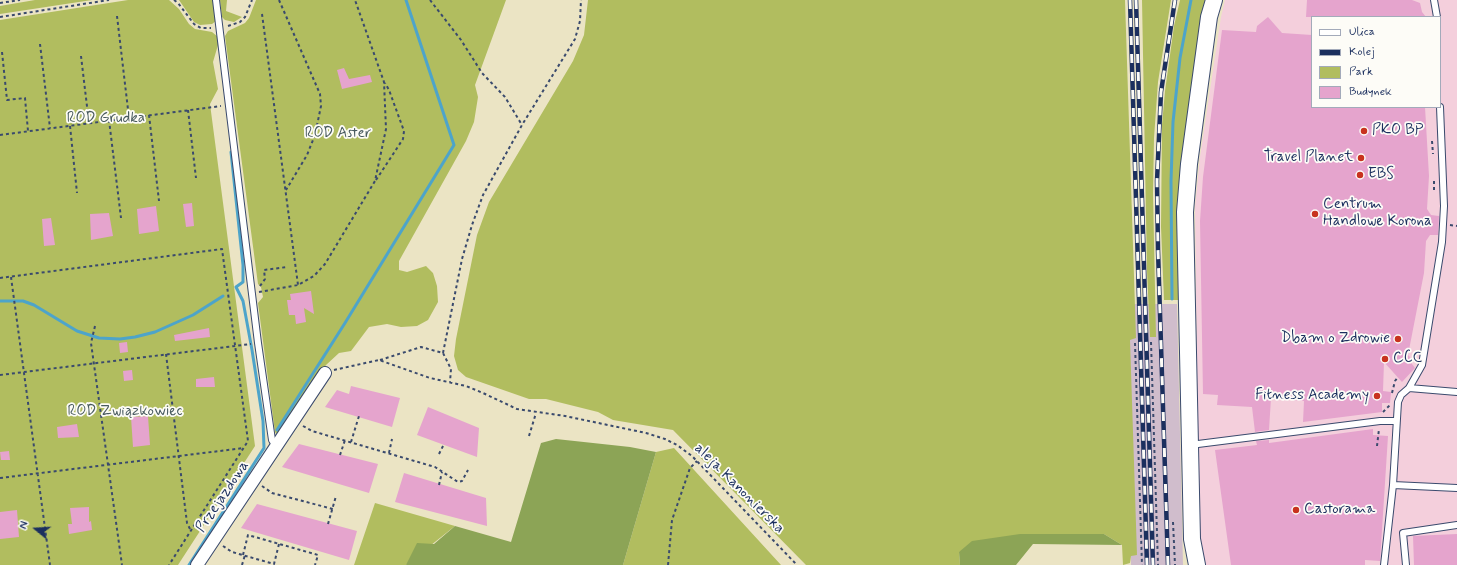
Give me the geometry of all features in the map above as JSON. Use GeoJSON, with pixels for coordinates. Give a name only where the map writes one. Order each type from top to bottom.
{"type":"FeatureCollection","features":[{"type":"Feature","properties":{"kind":"street"},"geometry":{"type":"LineString","coordinates":[[1197,565],[1192,539],[1186,212],[1189,164],[1209,17],[1214,0]]}},
{"type":"Feature","properties":{"kind":"street","name":"Przejazdowa"},"geometry":{"type":"LineString","coordinates":[[197,565],[325,373]]}},
{"type":"Feature","properties":{"kind":"lane"},"geometry":{"type":"LineString","coordinates":[[216,0],[258,343],[272,440],[276,446]]}},
{"type":"Feature","properties":{"kind":"lane"},"geometry":{"type":"LineString","coordinates":[[1434,0],[1437,16]]}},
{"type":"Feature","properties":{"kind":"lane"},"geometry":{"type":"LineString","coordinates":[[1384,565],[1393,485],[1398,402],[1401,395],[1408,388],[1422,365],[1442,242],[1444,206],[1440,108]]}},
{"type":"Feature","properties":{"kind":"lane"},"geometry":{"type":"LineString","coordinates":[[1408,388],[1457,392]]}},
{"type":"Feature","properties":{"kind":"lane"},"geometry":{"type":"LineString","coordinates":[[1190,445],[1380,421],[1396,421]]}},
{"type":"Feature","properties":{"kind":"lane"},"geometry":{"type":"LineString","coordinates":[[1393,485],[1457,488]]}},
{"type":"Feature","properties":{"kind":"lane"},"geometry":{"type":"LineString","coordinates":[[1406,565],[1403,533],[1457,525]]}},
{"type":"Feature","properties":{"kind":"path"},"geometry":{"type":"LineString","coordinates":[[0,3],[20,0]]}},
{"type":"Feature","properties":{"kind":"path"},"geometry":{"type":"LineString","coordinates":[[0,17],[109,0]]}},
{"type":"Feature","properties":{"kind":"path"},"geometry":{"type":"LineString","coordinates":[[174,0],[194,24],[201,28],[220,27],[240,22],[246,17],[252,0]]}},
{"type":"Feature","properties":{"kind":"path"},"geometry":{"type":"LineString","coordinates":[[279,0],[320,94],[321,106],[315,135],[307,155],[286,190]]}},
{"type":"Feature","properties":{"kind":"path"},"geometry":{"type":"LineString","coordinates":[[262,291],[298,285],[314,276],[324,264],[375,181],[403,139],[404,131],[389,90],[384,82],[355,0]]}},
{"type":"Feature","properties":{"kind":"path"},"geometry":{"type":"LineString","coordinates":[[430,0],[465,45],[482,72],[504,97],[522,125]]}},
{"type":"Feature","properties":{"kind":"path"},"geometry":{"type":"LineString","coordinates":[[450,382],[451,369],[443,353],[462,259],[472,225],[484,195],[522,125],[575,39],[580,21],[581,0]]}},
{"type":"Feature","properties":{"kind":"path"},"geometry":{"type":"LineString","coordinates":[[262,14],[298,285]]}},
{"type":"Feature","properties":{"kind":"path"},"geometry":{"type":"LineString","coordinates":[[117,16],[129,118]]}},
{"type":"Feature","properties":{"kind":"path"},"geometry":{"type":"LineString","coordinates":[[40,44],[50,128]]}},
{"type":"Feature","properties":{"kind":"path"},"geometry":{"type":"LineString","coordinates":[[2,52],[7,100],[25,98],[28,131]]}},
{"type":"Feature","properties":{"kind":"path"},"geometry":{"type":"LineString","coordinates":[[81,56],[89,123]]}},
{"type":"Feature","properties":{"kind":"path"},"geometry":{"type":"LineString","coordinates":[[375,181],[386,129],[384,82]]}},
{"type":"Feature","properties":{"kind":"path"},"geometry":{"type":"LineString","coordinates":[[0,135],[210,108]]}},
{"type":"Feature","properties":{"kind":"path"},"geometry":{"type":"LineString","coordinates":[[188,110],[196,178]]}},
{"type":"Feature","properties":{"kind":"path"},"geometry":{"type":"LineString","coordinates":[[149,115],[159,201]]}},
{"type":"Feature","properties":{"kind":"path"},"geometry":{"type":"LineString","coordinates":[[109,120],[121,218]]}},
{"type":"Feature","properties":{"kind":"path"},"geometry":{"type":"LineString","coordinates":[[70,126],[77,193]]}},
{"type":"Feature","properties":{"kind":"path"},"geometry":{"type":"LineString","coordinates":[[0,278],[222,249],[248,441],[169,565]]}},
{"type":"Feature","properties":{"kind":"path"},"geometry":{"type":"LineString","coordinates":[[252,293],[265,279],[264,270],[287,267]]}},
{"type":"Feature","properties":{"kind":"path"},"geometry":{"type":"LineString","coordinates":[[11,277],[50,565]]}},
{"type":"Feature","properties":{"kind":"path"},"geometry":{"type":"LineString","coordinates":[[95,326],[91,343],[122,565]]}},
{"type":"Feature","properties":{"kind":"path"},"geometry":{"type":"LineString","coordinates":[[1151,342],[1158,565]]}},
{"type":"Feature","properties":{"kind":"path"},"geometry":{"type":"LineString","coordinates":[[0,375],[258,343]]}},
{"type":"Feature","properties":{"kind":"path"},"geometry":{"type":"LineString","coordinates":[[1136,343],[1142,565]]}},
{"type":"Feature","properties":{"kind":"path"},"geometry":{"type":"LineString","coordinates":[[325,373],[379,360],[421,347],[443,353]]}},
{"type":"Feature","properties":{"kind":"path"},"geometry":{"type":"LineString","coordinates":[[166,354],[187,523],[191,531]]}},
{"type":"Feature","properties":{"kind":"path","name":"aleja Kanonierska"},"geometry":{"type":"LineString","coordinates":[[379,360],[430,378],[450,382],[483,392],[517,409],[565,416],[646,433],[665,439],[677,445],[697,461],[797,565]]}},
{"type":"Feature","properties":{"kind":"path"},"geometry":{"type":"LineString","coordinates":[[529,436],[536,412]]}},
{"type":"Feature","properties":{"kind":"path"},"geometry":{"type":"LineString","coordinates":[[351,442],[359,416]]}},
{"type":"Feature","properties":{"kind":"path"},"geometry":{"type":"LineString","coordinates":[[299,423],[312,431],[435,467],[458,482],[462,481],[468,470]]}},
{"type":"Feature","properties":{"kind":"path"},"geometry":{"type":"LineString","coordinates":[[1376,446],[1380,428]]}},
{"type":"Feature","properties":{"kind":"path"},"geometry":{"type":"LineString","coordinates":[[389,453],[392,439]]}},
{"type":"Feature","properties":{"kind":"path"},"geometry":{"type":"LineString","coordinates":[[340,455],[344,440]]}},
{"type":"Feature","properties":{"kind":"path"},"geometry":{"type":"LineString","coordinates":[[439,454],[444,444]]}},
{"type":"Feature","properties":{"kind":"path"},"geometry":{"type":"LineString","coordinates":[[0,478],[244,448]]}},
{"type":"Feature","properties":{"kind":"path"},"geometry":{"type":"LineString","coordinates":[[668,565],[672,520],[690,468],[697,461]]}},
{"type":"Feature","properties":{"kind":"path"},"geometry":{"type":"LineString","coordinates":[[439,484],[442,472]]}},
{"type":"Feature","properties":{"kind":"path"},"geometry":{"type":"LineString","coordinates":[[258,483],[272,493],[333,509]]}},
{"type":"Feature","properties":{"kind":"path"},"geometry":{"type":"LineString","coordinates":[[328,524],[336,496]]}},
{"type":"Feature","properties":{"kind":"path"},"geometry":{"type":"LineString","coordinates":[[1173,522],[1175,565]]}},
{"type":"Feature","properties":{"kind":"path"},"geometry":{"type":"LineString","coordinates":[[242,565],[248,535],[318,555],[315,565]]}},
{"type":"Feature","properties":{"kind":"path"},"geometry":{"type":"LineString","coordinates":[[219,543],[232,552],[274,564],[279,544]]}},
{"type":"Feature","properties":{"kind":"shaded area"},"geometry":{"type":"Polygon","coordinates":[[[1225,0],[1457,0],[1457,565],[1205,565],[1203,563],[1199,541],[1195,207],[1200,157],[1221,17],[1225,0]]]}},
{"type":"Feature","properties":{"kind":"shaded area"},"geometry":{"type":"Polygon","coordinates":[[[1126,304],[1177,304],[1183,565],[1131,565],[1126,304]]]}},
{"type":"Feature","properties":{"kind":"green space"},"geometry":{"type":"Polygon","coordinates":[[[35,0],[92,0],[0,14],[0,6],[35,0]]]}},
{"type":"Feature","properties":{"kind":"green space","name":"ROD Związkowiec"},"geometry":{"type":"Polygon","coordinates":[[[128,0],[169,0],[179,9],[189,24],[195,29],[212,32],[218,37],[218,45],[213,62],[218,89],[210,104],[255,446],[178,565],[0,565],[0,20],[128,0]]]}},
{"type":"Feature","properties":{"kind":"green space"},"geometry":{"type":"Polygon","coordinates":[[[179,0],[214,0],[216,21],[212,24],[200,25],[194,22],[179,0]]]}},
{"type":"Feature","properties":{"kind":"green space"},"geometry":{"type":"Polygon","coordinates":[[[220,0],[227,0],[226,11],[242,17],[234,22],[225,20],[222,17],[220,0]]]}},
{"type":"Feature","properties":{"kind":"green space","name":"ROD Aster"},"geometry":{"type":"Polygon","coordinates":[[[256,0],[506,0],[475,85],[478,97],[474,122],[466,141],[399,261],[399,270],[407,272],[426,266],[433,273],[437,286],[438,302],[428,320],[417,326],[401,327],[387,324],[369,327],[351,351],[339,353],[326,365],[278,436],[275,432],[258,303],[263,297],[261,287],[258,284],[225,36],[228,31],[245,23],[249,18],[256,0]]]}},
{"type":"Feature","properties":{"kind":"green space"},"geometry":{"type":"Polygon","coordinates":[[[588,0],[1125,0],[1136,338],[1130,340],[1137,555],[1131,556],[1130,563],[1123,565],[1122,545],[1104,534],[959,552],[960,565],[806,565],[673,430],[613,420],[598,412],[546,399],[529,399],[466,377],[458,370],[454,356],[456,339],[477,235],[489,202],[573,61],[584,35],[588,0]]]}},
{"type":"Feature","properties":{"kind":"green space"},"geometry":{"type":"Polygon","coordinates":[[[1142,0],[1171,0],[1158,82],[1154,138],[1153,193],[1156,337],[1150,337],[1147,271],[1142,0]]]}},
{"type":"Feature","properties":{"kind":"green space"},"geometry":{"type":"Polygon","coordinates":[[[1180,0],[1205,0],[1180,178],[1179,300],[1164,300],[1161,227],[1162,125],[1174,26],[1180,0]]]}},
{"type":"Feature","properties":{"kind":"green space"},"geometry":{"type":"Polygon","coordinates":[[[556,439],[630,447],[656,452],[623,565],[406,565],[417,543],[434,544],[455,526],[511,542],[541,443],[556,439]]]}},
{"type":"Feature","properties":{"kind":"green space"},"geometry":{"type":"Polygon","coordinates":[[[674,448],[781,565],[623,565],[656,452],[674,448]]]}},
{"type":"Feature","properties":{"kind":"green space"},"geometry":{"type":"Polygon","coordinates":[[[375,503],[455,526],[406,565],[354,565],[375,503]]]}},
{"type":"Feature","properties":{"kind":"green space"},"geometry":{"type":"Polygon","coordinates":[[[1020,534],[1104,534],[1122,545],[1033,544],[1016,565],[960,565],[959,552],[972,541],[1020,534]]]}},
{"type":"Feature","properties":{"kind":"building"},"geometry":{"type":"Polygon","coordinates":[[[1307,0],[1412,0],[1420,3],[1422,12],[1425,16],[1311,16],[1306,17],[1307,0]]]}},
{"type":"Feature","properties":{"kind":"building","name":"Centrum Handlowe Korona"},"geometry":{"type":"Polygon","coordinates":[[[1268,17],[1282,33],[1311,35],[1311,108],[1425,108],[1429,176],[1427,209],[1431,215],[1439,216],[1438,235],[1430,235],[1426,241],[1424,273],[1408,355],[1410,357],[1409,360],[1415,368],[1402,382],[1384,362],[1383,391],[1391,392],[1390,403],[1382,403],[1382,412],[1303,422],[1304,401],[1271,398],[1269,430],[1255,432],[1252,407],[1217,405],[1218,395],[1203,394],[1200,221],[1203,177],[1222,30],[1256,32],[1257,26],[1268,17]]]}},
{"type":"Feature","properties":{"kind":"building"},"geometry":{"type":"Polygon","coordinates":[[[344,68],[349,79],[370,75],[372,82],[342,89],[337,70],[344,68]]]}},
{"type":"Feature","properties":{"kind":"building"},"geometry":{"type":"Polygon","coordinates":[[[192,203],[194,226],[186,227],[183,204],[192,203]]]}},
{"type":"Feature","properties":{"kind":"building"},"geometry":{"type":"Polygon","coordinates":[[[156,206],[159,231],[139,234],[137,209],[156,206]]]}},
{"type":"Feature","properties":{"kind":"building"},"geometry":{"type":"Polygon","coordinates":[[[109,213],[113,236],[91,240],[90,214],[109,213]]]}},
{"type":"Feature","properties":{"kind":"building"},"geometry":{"type":"Polygon","coordinates":[[[51,218],[55,245],[44,246],[42,219],[51,218]]]}},
{"type":"Feature","properties":{"kind":"building"},"geometry":{"type":"Polygon","coordinates":[[[311,291],[314,314],[304,308],[306,322],[296,324],[295,315],[289,315],[287,300],[291,300],[290,294],[311,291]]]}},
{"type":"Feature","properties":{"kind":"building"},"geometry":{"type":"Polygon","coordinates":[[[209,328],[210,337],[175,341],[174,335],[209,328]]]}},
{"type":"Feature","properties":{"kind":"building"},"geometry":{"type":"Polygon","coordinates":[[[127,342],[128,352],[120,353],[119,343],[127,342]]]}},
{"type":"Feature","properties":{"kind":"building"},"geometry":{"type":"Polygon","coordinates":[[[132,370],[133,380],[124,381],[123,371],[132,370]]]}},
{"type":"Feature","properties":{"kind":"building"},"geometry":{"type":"Polygon","coordinates":[[[214,377],[215,387],[196,387],[196,379],[214,377]]]}},
{"type":"Feature","properties":{"kind":"building"},"geometry":{"type":"Polygon","coordinates":[[[351,386],[400,398],[392,427],[325,407],[337,390],[349,394],[351,386]]]}},
{"type":"Feature","properties":{"kind":"building"},"geometry":{"type":"Polygon","coordinates":[[[428,407],[479,428],[477,457],[417,435],[428,407]]]}},
{"type":"Feature","properties":{"kind":"building"},"geometry":{"type":"Polygon","coordinates":[[[148,416],[150,445],[133,447],[131,417],[148,416]]]}},
{"type":"Feature","properties":{"kind":"building"},"geometry":{"type":"Polygon","coordinates":[[[77,424],[79,437],[58,438],[57,427],[77,424]]]}},
{"type":"Feature","properties":{"kind":"building"},"geometry":{"type":"Polygon","coordinates":[[[1373,429],[1373,435],[1388,436],[1380,561],[1365,560],[1365,565],[1231,565],[1215,450],[1257,445],[1256,441],[1269,440],[1269,443],[1373,429]]]}},
{"type":"Feature","properties":{"kind":"building"},"geometry":{"type":"Polygon","coordinates":[[[299,444],[378,464],[369,493],[282,467],[299,444]]]}},
{"type":"Feature","properties":{"kind":"building"},"geometry":{"type":"Polygon","coordinates":[[[9,451],[10,460],[1,460],[0,452],[9,451]]]}},
{"type":"Feature","properties":{"kind":"building"},"geometry":{"type":"Polygon","coordinates":[[[404,473],[486,498],[487,526],[395,502],[404,473]]]}},
{"type":"Feature","properties":{"kind":"building"},"geometry":{"type":"Polygon","coordinates":[[[257,504],[357,531],[349,560],[241,528],[257,504]]]}},
{"type":"Feature","properties":{"kind":"building"},"geometry":{"type":"Polygon","coordinates":[[[89,507],[89,522],[91,521],[92,530],[69,534],[68,524],[72,524],[70,508],[89,507]]]}},
{"type":"Feature","properties":{"kind":"building"},"geometry":{"type":"Polygon","coordinates":[[[17,510],[19,537],[0,539],[0,512],[17,510]]]}},
{"type":"Feature","properties":{"kind":"building"},"geometry":{"type":"Polygon","coordinates":[[[1457,534],[1457,565],[1414,565],[1413,536],[1457,534]]]}},
{"type":"Feature","properties":{"kind":"waterway"},"geometry":{"type":"LineString","coordinates":[[277,430],[345,323],[454,145],[406,0]]}},
{"type":"Feature","properties":{"kind":"waterway"},"geometry":{"type":"LineString","coordinates":[[1172,299],[1171,181],[1173,122],[1180,58],[1191,0]]}},
{"type":"Feature","properties":{"kind":"waterway"},"geometry":{"type":"LineString","coordinates":[[189,565],[264,448],[263,421],[252,350],[243,301],[236,287],[243,282],[243,265],[231,152]]}},
{"type":"Feature","properties":{"kind":"waterway"},"geometry":{"type":"LineString","coordinates":[[0,301],[23,301],[34,305],[77,331],[99,338],[120,339],[155,332],[193,315],[223,296]]}},
{"type":"Feature","properties":{"kind":"railway"},"geometry":{"type":"LineString","coordinates":[[1130,0],[1147,565]]}},
{"type":"Feature","properties":{"kind":"railway"},"geometry":{"type":"LineString","coordinates":[[1136,0],[1153,565]]}},
{"type":"Feature","properties":{"kind":"railway"},"geometry":{"type":"LineString","coordinates":[[1168,565],[1157,181],[1161,92],[1175,0]]}},
{"type":"Feature","properties":{"kind":"place","name":"PKO BP"},"geometry":{"type":"Point","coordinates":[1364,131]}},
{"type":"Feature","properties":{"kind":"place","name":"Travel Planet"},"geometry":{"type":"Point","coordinates":[1361,158]}},
{"type":"Feature","properties":{"kind":"place","name":"EBS"},"geometry":{"type":"Point","coordinates":[1360,175]}},
{"type":"Feature","properties":{"kind":"place","name":"Centrum Handlowe Korona"},"geometry":{"type":"Point","coordinates":[1315,214]}},
{"type":"Feature","properties":{"kind":"place","name":"Dbam o Zdrowie"},"geometry":{"type":"Point","coordinates":[1398,339]}},
{"type":"Feature","properties":{"kind":"place","name":"CCC"},"geometry":{"type":"Point","coordinates":[1385,359]}},
{"type":"Feature","properties":{"kind":"place","name":"Fitness Academy"},"geometry":{"type":"Point","coordinates":[1377,396]}},
{"type":"Feature","properties":{"kind":"place","name":"Castorama"},"geometry":{"type":"Point","coordinates":[1296,510]}},
{"type":"Feature","properties":{"kind":"park label","name":"ROD Grudka"},"geometry":{"type":"Point","coordinates":[106,119]}}]}
